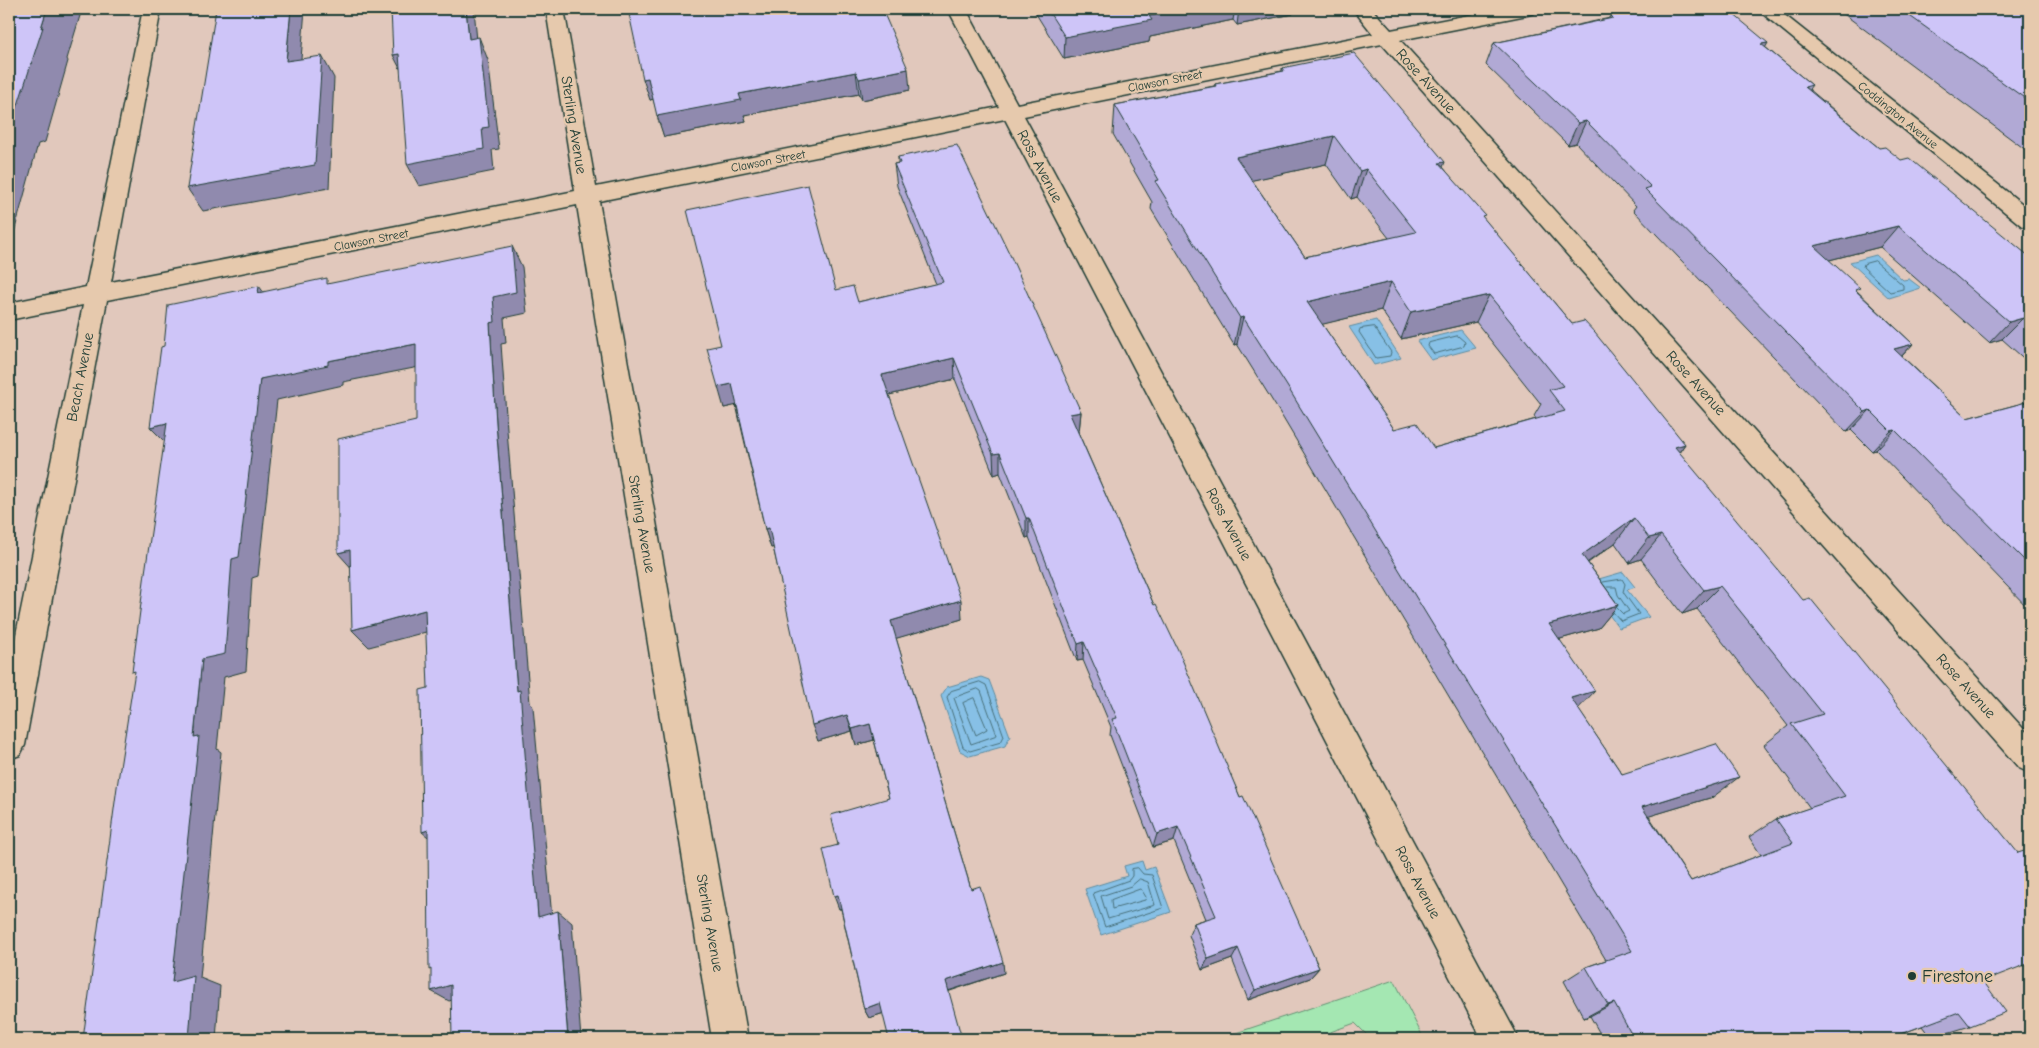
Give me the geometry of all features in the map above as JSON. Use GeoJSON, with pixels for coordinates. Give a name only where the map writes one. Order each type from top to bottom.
{"type":"FeatureCollection","features":[{"type":"Feature","properties":{"kind":"street","name":"Beach Avenue"},"geometry":{"type":"LineString","coordinates":[[9,745],[152,9]]}},
{"type":"Feature","properties":{"kind":"street","name":"Sterling Avenue"},"geometry":{"type":"LineString","coordinates":[[555,9],[730,1039]]}},
{"type":"Feature","properties":{"kind":"street","name":"Ross Avenue"},"geometry":{"type":"LineString","coordinates":[[957,9],[1501,1039]]}},
{"type":"Feature","properties":{"kind":"street","name":"Rose Avenue"},"geometry":{"type":"LineString","coordinates":[[1362,9],[2030,758]]}},
{"type":"Feature","properties":{"kind":"street","name":"Clawson Street"},"geometry":{"type":"LineString","coordinates":[[9,311],[1526,9]]}},
{"type":"Feature","properties":{"kind":"street","name":"Coddington Avenue"},"geometry":{"type":"LineString","coordinates":[[1766,9],[2030,220]]}},
{"type":"Feature","properties":{"kind":"green space"},"geometry":{"type":"Polygon","coordinates":[[[1394,980],[1424,1039],[1371,1039],[1355,1023],[1311,1039],[1218,1039],[1394,980]]]}},
{"type":"Feature","properties":{"kind":"water"},"geometry":{"type":"Polygon","coordinates":[[[1876,255],[1903,280],[1909,279],[1921,288],[1889,298],[1850,262],[1876,255]]]}},
{"type":"Feature","properties":{"kind":"water"},"geometry":{"type":"Polygon","coordinates":[[[1376,320],[1401,358],[1374,365],[1349,327],[1376,320]]]}},
{"type":"Feature","properties":{"kind":"water"},"geometry":{"type":"Polygon","coordinates":[[[1461,330],[1476,348],[1431,360],[1417,341],[1461,330]]]}},
{"type":"Feature","properties":{"kind":"water"},"geometry":{"type":"Polygon","coordinates":[[[1623,572],[1635,587],[1627,590],[1649,617],[1619,628],[1585,583],[1623,572]]]}},
{"type":"Feature","properties":{"kind":"water"},"geometry":{"type":"Polygon","coordinates":[[[981,677],[989,680],[1010,736],[1005,746],[970,756],[960,751],[941,696],[947,687],[981,677]]]}},
{"type":"Feature","properties":{"kind":"water"},"geometry":{"type":"Polygon","coordinates":[[[1142,861],[1145,870],[1154,867],[1171,912],[1101,935],[1085,889],[1127,876],[1124,866],[1142,861]]]}},
{"type":"Feature","properties":{"kind":"building"},"geometry":{"type":"Polygon","coordinates":[[[9,9],[47,9],[17,108],[10,109],[9,113],[9,9]]]}},
{"type":"Feature","properties":{"kind":"building"},"geometry":{"type":"Polygon","coordinates":[[[216,9],[291,9],[286,61],[322,56],[315,165],[187,188],[216,9]]]}},
{"type":"Feature","properties":{"kind":"building"},"geometry":{"type":"Polygon","coordinates":[[[391,9],[466,9],[469,39],[479,37],[489,127],[482,128],[484,149],[407,164],[399,54],[393,55],[391,9]]]}},
{"type":"Feature","properties":{"kind":"building"},"geometry":{"type":"Polygon","coordinates":[[[628,9],[882,9],[908,69],[859,79],[856,72],[739,94],[741,100],[657,116],[648,78],[643,79],[628,9]]]}},
{"type":"Feature","properties":{"kind":"building"},"geometry":{"type":"Polygon","coordinates":[[[1047,9],[1183,9],[1149,16],[1152,20],[1065,37],[1047,9]]]}},
{"type":"Feature","properties":{"kind":"building"},"geometry":{"type":"Polygon","coordinates":[[[1645,9],[1727,9],[1768,43],[1761,44],[1812,85],[1805,87],[1879,148],[1885,147],[1901,160],[1909,158],[2030,257],[2030,324],[2023,318],[2009,322],[1898,226],[1814,246],[1860,288],[1855,290],[1913,344],[1894,349],[1967,418],[2030,401],[2030,566],[1895,430],[1891,431],[1870,410],[1865,412],[1645,189],[1651,187],[1586,121],[1578,123],[1494,43],[1613,18],[1611,16],[1645,9]]]}},
{"type":"Feature","properties":{"kind":"building"},"geometry":{"type":"Polygon","coordinates":[[[1900,9],[2030,9],[2030,102],[1900,9]]]}},
{"type":"Feature","properties":{"kind":"building"},"geometry":{"type":"Polygon","coordinates":[[[1354,53],[1445,162],[1439,163],[1485,215],[1482,216],[1572,324],[1584,321],[1595,333],[1685,444],[1675,447],[1803,600],[1810,598],[2018,853],[2030,849],[2030,963],[1983,981],[2006,1012],[1970,1026],[1959,1012],[1887,1039],[1634,1039],[1614,1003],[1608,1005],[1586,967],[1632,951],[1287,386],[1243,317],[1240,318],[1155,181],[1159,180],[1115,105],[1284,71],[1282,68],[1354,53]],[[1334,136],[1236,157],[1305,257],[1416,232],[1366,169],[1360,171],[1334,136]],[[1391,282],[1307,302],[1394,429],[1417,423],[1434,448],[1565,411],[1549,390],[1563,386],[1489,295],[1411,312],[1391,282]],[[1634,518],[1582,555],[1618,605],[1549,624],[1595,691],[1571,698],[1622,774],[1716,744],[1739,777],[1642,807],[1691,881],[1793,843],[1776,819],[1845,796],[1791,724],[1823,714],[1720,586],[1704,590],[1661,535],[1649,538],[1634,518]]]}},
{"type":"Feature","properties":{"kind":"building"},"geometry":{"type":"Polygon","coordinates":[[[957,145],[1012,259],[1081,412],[1070,414],[1154,605],[1156,604],[1179,652],[1240,797],[1243,796],[1319,968],[1255,990],[1238,948],[1208,959],[1194,923],[1216,916],[1178,827],[1157,834],[1112,719],[1117,718],[1084,642],[1078,644],[1029,518],[1026,518],[1000,453],[993,454],[954,358],[882,375],[961,600],[891,621],[971,889],[980,886],[1003,962],[946,981],[962,1039],[889,1039],[880,1003],[864,1009],[838,895],[834,896],[823,849],[838,845],[831,815],[889,798],[870,724],[852,729],[847,715],[812,725],[769,528],[765,529],[732,384],[718,387],[707,348],[721,345],[687,210],[808,185],[836,290],[853,286],[858,302],[943,282],[894,164],[900,163],[898,157],[957,145]]]}},
{"type":"Feature","properties":{"kind":"building"},"geometry":{"type":"Polygon","coordinates":[[[512,246],[516,292],[493,297],[495,322],[490,323],[496,423],[517,691],[520,690],[538,917],[558,911],[568,1039],[452,1039],[451,985],[431,991],[431,969],[429,970],[428,830],[422,832],[420,690],[428,688],[425,610],[352,630],[350,550],[338,553],[338,439],[416,421],[416,344],[328,361],[328,365],[260,379],[239,557],[232,559],[225,654],[202,659],[194,737],[199,736],[172,982],[194,976],[189,1039],[83,1039],[117,787],[135,671],[132,672],[167,423],[150,427],[161,347],[164,346],[168,305],[259,286],[258,293],[327,278],[327,284],[512,246]]]}},
{"type":"Feature","properties":{"kind":"place","name":"Firestone"},"geometry":{"type":"Point","coordinates":[1912,976]}}]}
